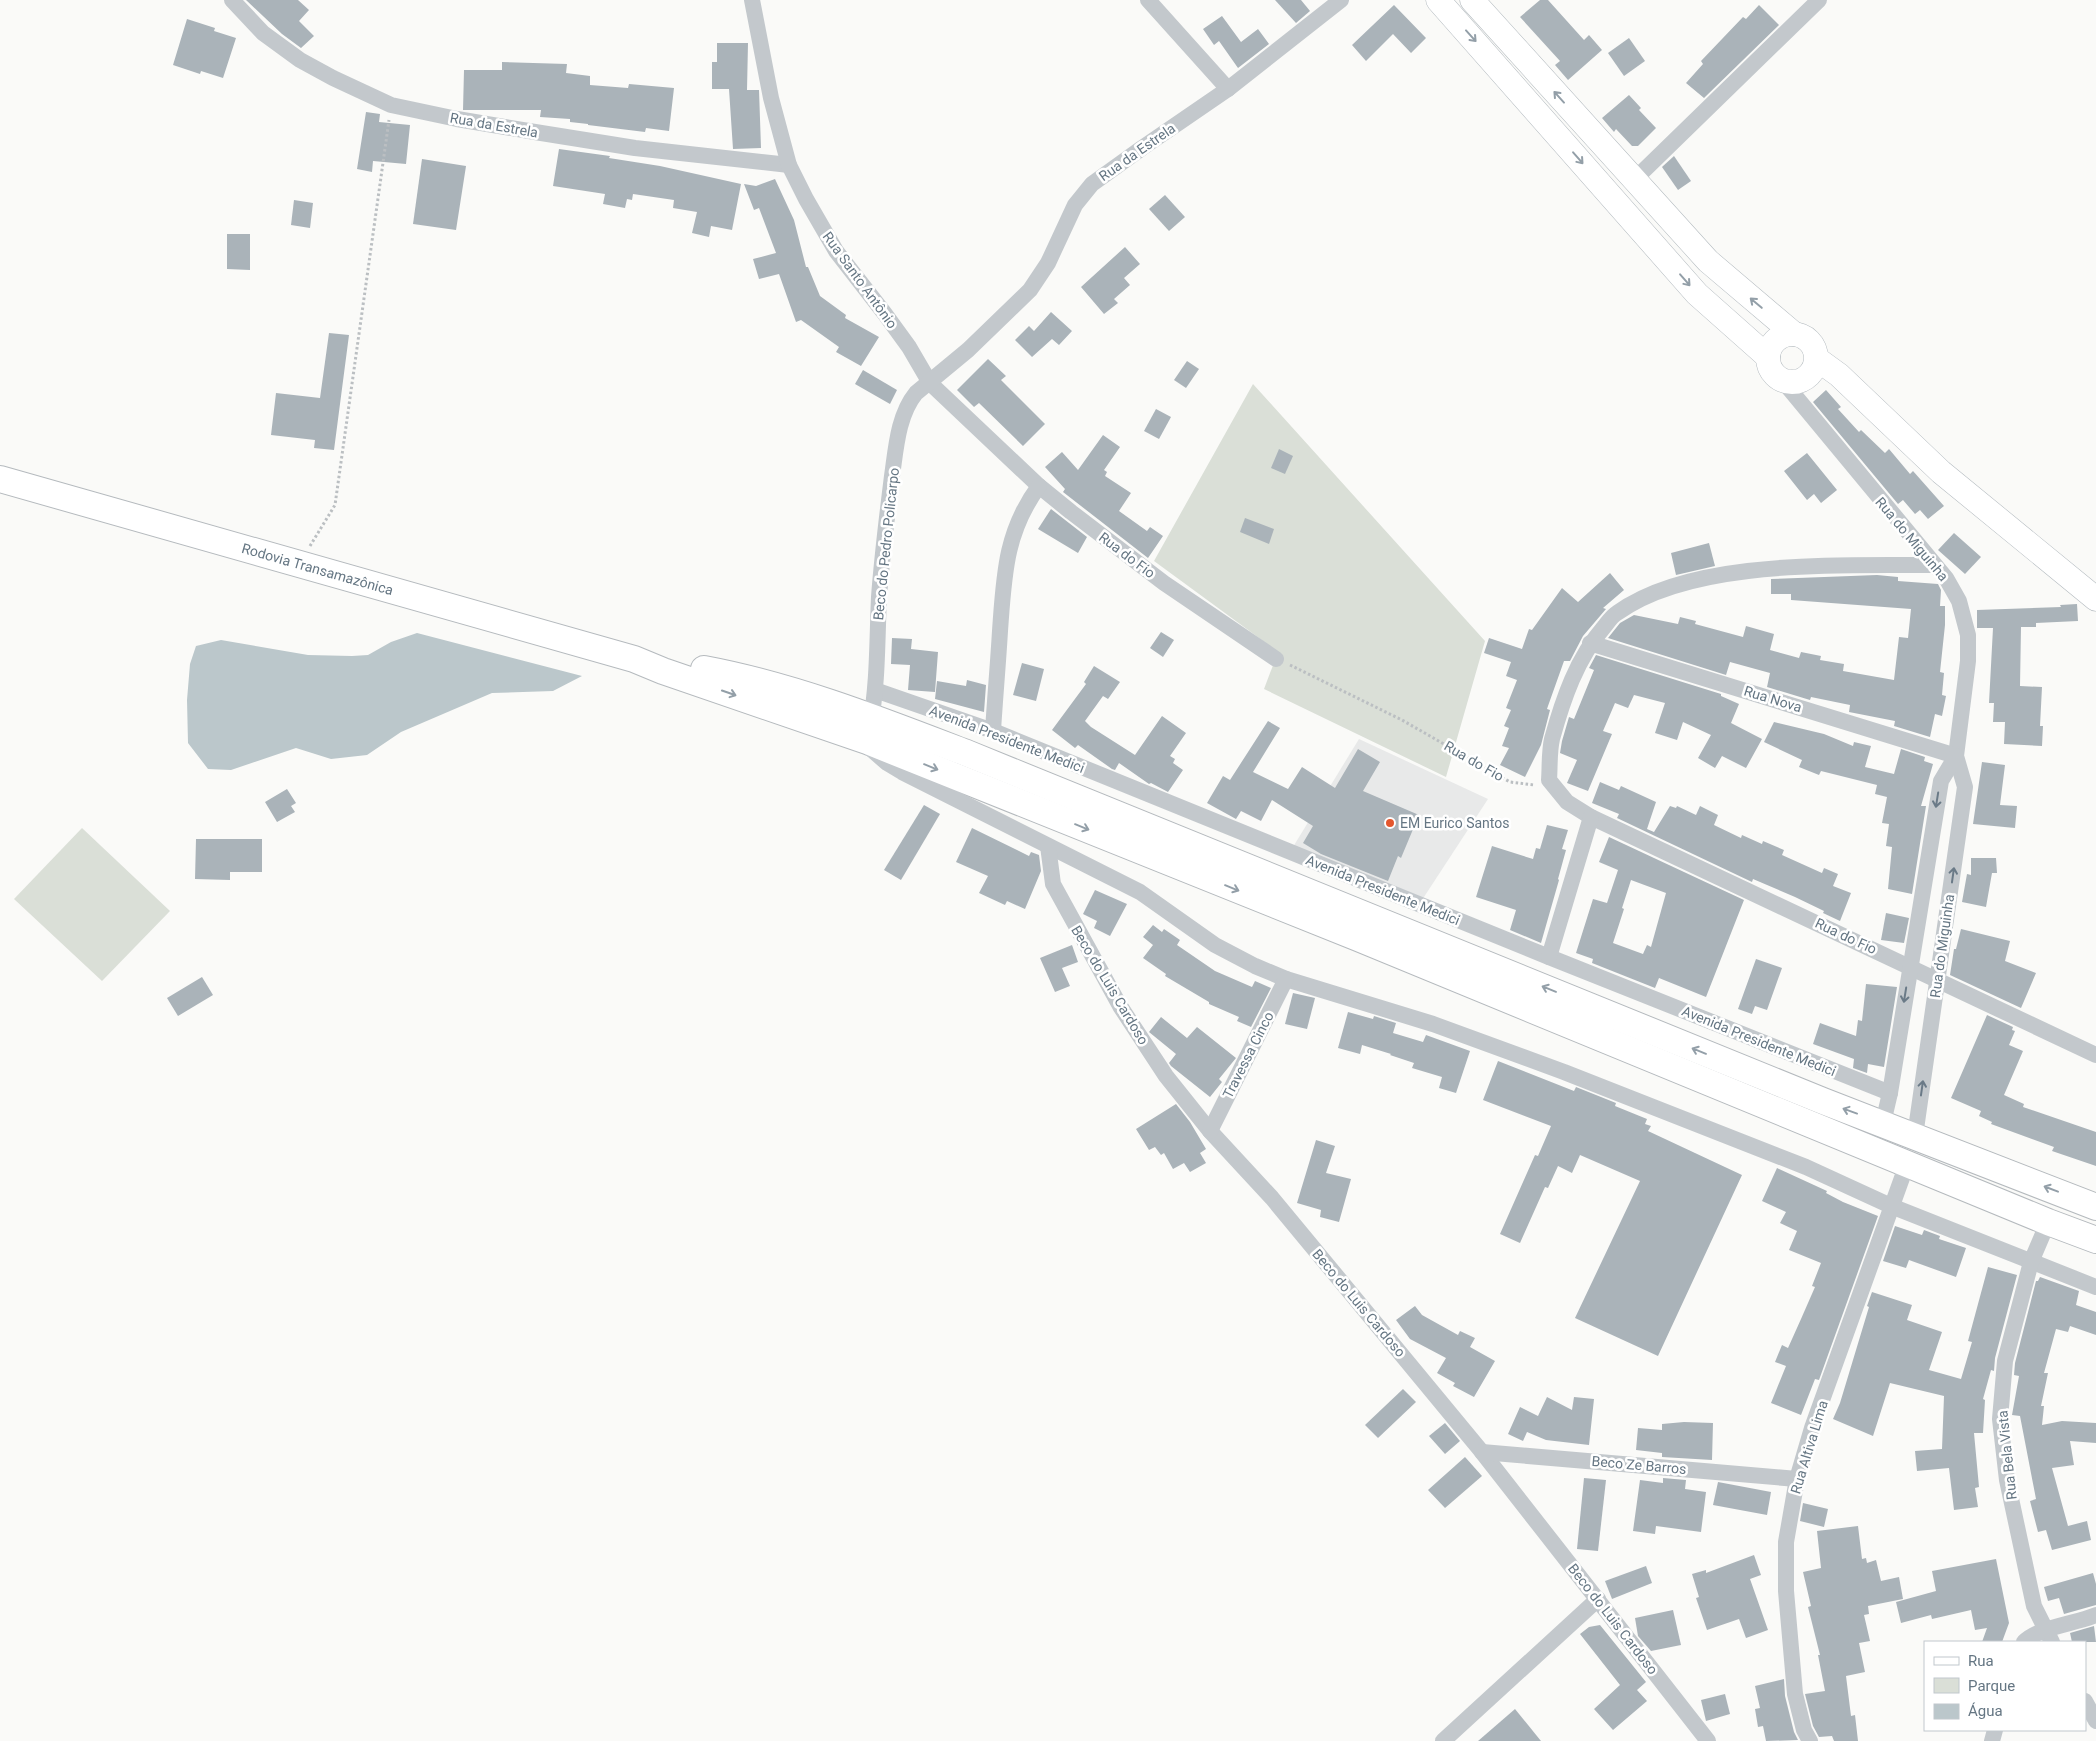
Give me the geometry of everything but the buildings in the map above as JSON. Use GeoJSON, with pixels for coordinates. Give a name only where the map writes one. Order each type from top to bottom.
{"type":"FeatureCollection","features":[{"type":"Feature","properties":{"kind":"main road"},"geometry":{"type":"LineString","coordinates":[[1438,0],[1697,294],[1768,357]]}},
{"type":"Feature","properties":{"kind":"main road"},"geometry":{"type":"LineString","coordinates":[[1472,0],[1708,261],[1794,334]]}},
{"type":"Feature","properties":{"kind":"main road"},"geometry":{"type":"LineString","coordinates":[[1794,334],[1803,336],[1810,342],[1815,350],[1817,359],[1814,369],[1809,376],[1801,381],[1791,382],[1782,380],[1774,375],[1768,357],[1770,348],[1776,340],[1784,335],[1794,334]]}},
{"type":"Feature","properties":{"kind":"main road"},"geometry":{"type":"LineString","coordinates":[[1817,359],[1839,375],[1941,472],[2096,599]]}},
{"type":"Feature","properties":{"kind":"main road","name":"Rodovia Transamazônica"},"geometry":{"type":"LineString","coordinates":[[0,479],[634,659],[663,671],[869,728]]}},
{"type":"Feature","properties":{"kind":"main road"},"geometry":{"type":"LineString","coordinates":[[869,728],[969,754],[1823,1101],[2096,1207]]}},
{"type":"Feature","properties":{"kind":"main road"},"geometry":{"type":"LineString","coordinates":[[869,728],[1367,942],[1810,1125],[2096,1240]]}},
{"type":"Feature","properties":{"kind":"main road"},"geometry":{"type":"LineString","coordinates":[[1810,1125],[1823,1101]]}},
{"type":"Feature","properties":{"kind":"main road"},"geometry":{"type":"LineString","coordinates":[[1992,1198],[2004,1172]]}},
{"type":"Feature","properties":{"kind":"street","name":"Rua da Estrela"},"geometry":{"type":"LineString","coordinates":[[232,0],[263,32],[300,60],[333,78],[392,105],[457,119],[635,148],[789,165]]}},
{"type":"Feature","properties":{"kind":"street","name":"Rua Santo Antônio"},"geometry":{"type":"LineString","coordinates":[[752,0],[771,98],[789,165],[836,251],[890,320],[930,383]]}},
{"type":"Feature","properties":{"kind":"street"},"geometry":{"type":"LineString","coordinates":[[1148,0],[1228,89]]}},
{"type":"Feature","properties":{"kind":"street","name":"Rua da Estrela"},"geometry":{"type":"LineString","coordinates":[[930,383],[1003,318],[1030,290],[1048,264],[1075,205],[1092,184],[1228,89],[1341,0]]}},
{"type":"Feature","properties":{"kind":"street"},"geometry":{"type":"LineString","coordinates":[[1634,180],[1820,0]]}},
{"type":"Feature","properties":{"kind":"street","name":"Rua do Miguinha"},"geometry":{"type":"LineString","coordinates":[[1782,380],[1946,578],[1959,601],[1968,635],[1968,661],[1956,756],[1965,787],[1915,1136]]}},
{"type":"Feature","properties":{"kind":"street","name":"Rua do Fio"},"geometry":{"type":"LineString","coordinates":[[930,383],[1039,486],[1138,564],[1276,659]]}},
{"type":"Feature","properties":{"kind":"street","name":"Beco do Pedro Policarpo"},"geometry":{"type":"LineString","coordinates":[[869,728],[875,690],[880,594],[900,426],[911,400],[916,393],[930,383]]}},
{"type":"Feature","properties":{"kind":"street"},"geometry":{"type":"LineString","coordinates":[[993,731],[1004,570],[1010,543],[1019,518],[1039,486]]}},
{"type":"Feature","properties":{"kind":"street"},"geometry":{"type":"LineString","coordinates":[[1549,780],[1552,740],[1580,660],[1590,643],[1616,613],[1644,597],[1685,583],[1783,567],[1934,565]]}},
{"type":"Feature","properties":{"kind":"street","name":"Rua Nova"},"geometry":{"type":"LineString","coordinates":[[1590,643],[1956,756]]}},
{"type":"Feature","properties":{"kind":"street","name":"Avenida Presidente Medici"},"geometry":{"type":"LineString","coordinates":[[875,690],[993,731],[1890,1093]]}},
{"type":"Feature","properties":{"kind":"street"},"geometry":{"type":"LineString","coordinates":[[869,728],[874,753],[902,772],[1140,892],[1215,945],[1255,966],[1286,979],[1473,1038],[1806,1166],[1891,1206],[2096,1287]]}},
{"type":"Feature","properties":{"kind":"street","name":"Rua do Miguinha"},"geometry":{"type":"LineString","coordinates":[[1883,1123],[1890,1093],[1940,781],[1956,756]]}},
{"type":"Feature","properties":{"kind":"street","name":"Rua do Fio"},"geometry":{"type":"LineString","coordinates":[[1549,780],[1567,802],[1592,817],[2096,1055]]}},
{"type":"Feature","properties":{"kind":"street"},"geometry":{"type":"LineString","coordinates":[[1549,957],[1592,817]]}},
{"type":"Feature","properties":{"kind":"street","name":"Beco do Luis Cardoso"},"geometry":{"type":"LineString","coordinates":[[1048,846],[1053,884],[1120,1006],[1166,1076],[1210,1130],[1272,1198],[1482,1452],[1598,1600],[1704,1740]]}},
{"type":"Feature","properties":{"kind":"street","name":"Travessa Cinco"},"geometry":{"type":"LineString","coordinates":[[1210,1130],[1286,979]]}},
{"type":"Feature","properties":{"kind":"street","name":"Rua Altiva Lima"},"geometry":{"type":"LineString","coordinates":[[1810,1741],[1804,1730],[1795,1694],[1786,1590],[1786,1542],[1797,1479],[1812,1428],[1907,1164]]}},
{"type":"Feature","properties":{"kind":"street","name":"Rua Bela Vista"},"geometry":{"type":"LineString","coordinates":[[2048,1222],[2031,1262],[2005,1362],[2000,1419],[2009,1490],[2034,1606],[2048,1636]]}},
{"type":"Feature","properties":{"kind":"street","name":"Beco Ze Barros"},"geometry":{"type":"LineString","coordinates":[[1482,1452],[1797,1479]]}},
{"type":"Feature","properties":{"kind":"street"},"geometry":{"type":"LineString","coordinates":[[1443,1741],[1598,1600]]}},
{"type":"Feature","properties":{"kind":"street"},"geometry":{"type":"LineString","coordinates":[[2025,1641],[2028,1638],[2048,1636],[2096,1615]]}},
{"type":"Feature","properties":{"kind":"street"},"geometry":{"type":"LineString","coordinates":[[2086,1703],[2096,1721]]}},
{"type":"Feature","properties":{"kind":"path"},"geometry":{"type":"LineString","coordinates":[[300,563],[336,504],[392,105]]}},
{"type":"Feature","properties":{"kind":"path","name":"Rua do Fio"},"geometry":{"type":"LineString","coordinates":[[1276,659],[1402,720],[1510,782],[1534,785],[1549,780]]}},
{"type":"Feature","properties":{"kind":"shaded area","name":"EM Eurico Santos"},"geometry":{"type":"Polygon","coordinates":[[[1359,739],[1488,799],[1422,900],[1293,847],[1359,739]]]}},
{"type":"Feature","properties":{"kind":"green space"},"geometry":{"type":"Polygon","coordinates":[[[1253,384],[1485,641],[1446,777],[1264,689],[1278,652],[1154,561],[1253,384]]]}},
{"type":"Feature","properties":{"kind":"green space"},"geometry":{"type":"Polygon","coordinates":[[[82,828],[170,911],[102,981],[14,899],[82,828]]]}},
{"type":"Feature","properties":{"kind":"water"},"geometry":{"type":"Polygon","coordinates":[[[417,633],[582,676],[553,691],[492,693],[401,732],[367,755],[331,759],[296,748],[231,770],[208,769],[188,743],[187,700],[190,664],[196,646],[221,640],[308,655],[352,656],[368,655],[391,642],[417,633]]]}},
{"type":"Feature","properties":{"kind":"place","name":"EM Eurico Santos"},"geometry":{"type":"Point","coordinates":[1390,823]}}]}
